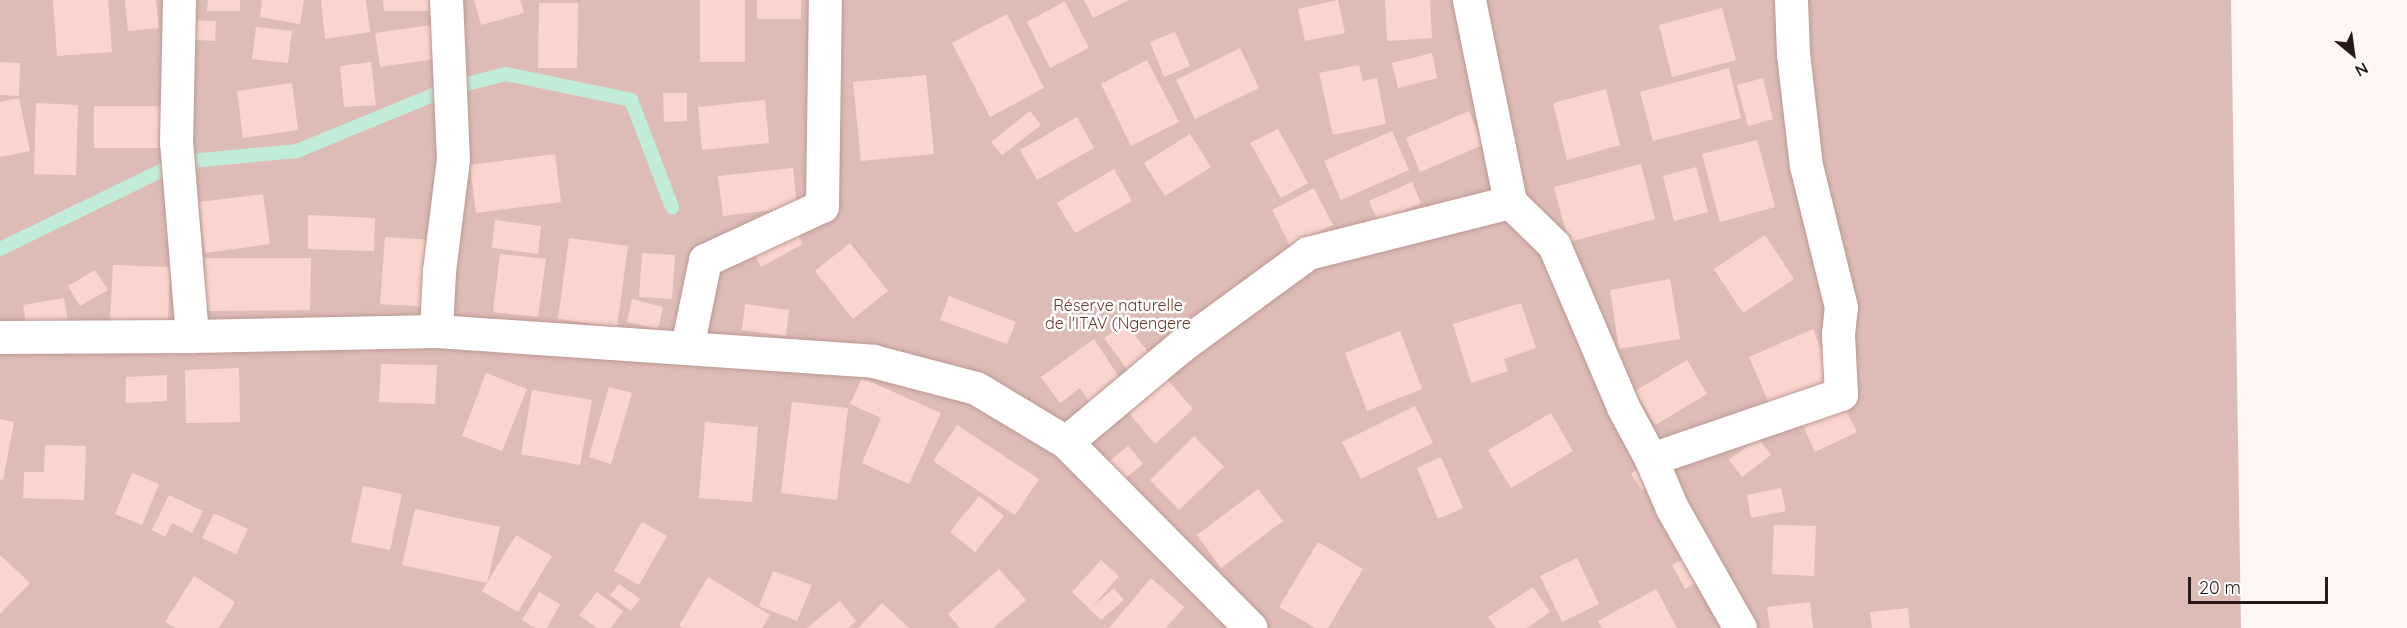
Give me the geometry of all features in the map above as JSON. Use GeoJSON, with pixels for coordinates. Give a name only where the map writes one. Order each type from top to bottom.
{"type":"FeatureCollection","features":[{"type":"Feature","properties":{"kind":"street"},"geometry":{"type":"LineString","coordinates":[[179,0],[176,141],[192,336]]}},
{"type":"Feature","properties":{"kind":"street"},"geometry":{"type":"LineString","coordinates":[[436,331],[438,271],[453,159],[446,0]]}},
{"type":"Feature","properties":{"kind":"street"},"geometry":{"type":"LineString","coordinates":[[687,347],[705,260],[822,206],[825,0]]}},
{"type":"Feature","properties":{"kind":"street"},"geometry":{"type":"LineString","coordinates":[[1469,0],[1510,202],[1554,245],[1623,407],[1651,459],[1672,508],[1740,628]]}},
{"type":"Feature","properties":{"kind":"street"},"geometry":{"type":"LineString","coordinates":[[1651,459],[1841,394],[1838,334],[1841,307],[1806,166],[1793,54],[1791,0]]}},
{"type":"Feature","properties":{"kind":"street"},"geometry":{"type":"LineString","coordinates":[[1066,442],[1181,345],[1308,253],[1510,202]]}},
{"type":"Feature","properties":{"kind":"street"},"geometry":{"type":"LineString","coordinates":[[0,337],[436,331],[873,361],[976,388],[1066,442],[1251,628]]}},
{"type":"Feature","properties":{"kind":"green space","name":"Réserve naturelle de l'ITAV (Ngengere"},"geometry":{"type":"Polygon","coordinates":[[[0,0],[2231,0],[2241,628],[0,628],[0,0]]]}},
{"type":"Feature","properties":{"kind":"building"},"geometry":{"type":"Polygon","coordinates":[[[53,0],[108,0],[112,52],[57,56],[53,0]]]}},
{"type":"Feature","properties":{"kind":"building"},"geometry":{"type":"Polygon","coordinates":[[[125,0],[156,0],[159,28],[128,31],[125,0]]]}},
{"type":"Feature","properties":{"kind":"building"},"geometry":{"type":"Polygon","coordinates":[[[208,0],[240,0],[240,11],[207,11],[208,0]]]}},
{"type":"Feature","properties":{"kind":"building"},"geometry":{"type":"Polygon","coordinates":[[[262,0],[304,0],[300,24],[260,17],[262,0]]]}},
{"type":"Feature","properties":{"kind":"building"},"geometry":{"type":"Polygon","coordinates":[[[321,0],[366,0],[370,32],[325,39],[321,0]]]}},
{"type":"Feature","properties":{"kind":"building"},"geometry":{"type":"Polygon","coordinates":[[[383,0],[431,0],[431,11],[384,11],[383,0]]]}},
{"type":"Feature","properties":{"kind":"building"},"geometry":{"type":"Polygon","coordinates":[[[474,0],[520,0],[524,13],[481,25],[474,0]]]}},
{"type":"Feature","properties":{"kind":"building"},"geometry":{"type":"Polygon","coordinates":[[[700,0],[745,0],[745,62],[700,62],[700,0]]]}},
{"type":"Feature","properties":{"kind":"building"},"geometry":{"type":"Polygon","coordinates":[[[757,0],[801,0],[801,19],[757,19],[757,0]]]}},
{"type":"Feature","properties":{"kind":"building"},"geometry":{"type":"Polygon","coordinates":[[[1084,0],[1129,0],[1093,18],[1084,0]]]}},
{"type":"Feature","properties":{"kind":"building"},"geometry":{"type":"Polygon","coordinates":[[[1338,0],[1345,33],[1305,41],[1298,9],[1338,0]]]}},
{"type":"Feature","properties":{"kind":"building"},"geometry":{"type":"Polygon","coordinates":[[[1385,0],[1430,0],[1432,38],[1387,41],[1385,0]]]}},
{"type":"Feature","properties":{"kind":"building"},"geometry":{"type":"Polygon","coordinates":[[[1065,1],[1089,48],[1050,68],[1027,22],[1065,1]]]}},
{"type":"Feature","properties":{"kind":"building"},"geometry":{"type":"Polygon","coordinates":[[[539,3],[578,3],[577,68],[538,68],[539,3]]]}},
{"type":"Feature","properties":{"kind":"building"},"geometry":{"type":"Polygon","coordinates":[[[1722,8],[1736,60],[1672,77],[1659,25],[1722,8]]]}},
{"type":"Feature","properties":{"kind":"building"},"geometry":{"type":"Polygon","coordinates":[[[1007,14],[1044,88],[990,117],[952,43],[1007,14]]]}},
{"type":"Feature","properties":{"kind":"building"},"geometry":{"type":"Polygon","coordinates":[[[186,20],[216,21],[215,41],[185,39],[186,20]]]}},
{"type":"Feature","properties":{"kind":"building"},"geometry":{"type":"Polygon","coordinates":[[[430,25],[435,59],[380,67],[375,33],[430,25]]]}},
{"type":"Feature","properties":{"kind":"building"},"geometry":{"type":"Polygon","coordinates":[[[256,27],[292,31],[288,63],[252,59],[256,27]]]}},
{"type":"Feature","properties":{"kind":"building"},"geometry":{"type":"Polygon","coordinates":[[[1175,32],[1190,66],[1164,77],[1150,42],[1175,32]]]}},
{"type":"Feature","properties":{"kind":"building"},"geometry":{"type":"Polygon","coordinates":[[[1240,48],[1259,88],[1195,119],[1176,80],[1240,48]]]}},
{"type":"Feature","properties":{"kind":"building"},"geometry":{"type":"Polygon","coordinates":[[[1432,53],[1437,78],[1398,88],[1392,63],[1432,53]]]}},
{"type":"Feature","properties":{"kind":"building"},"geometry":{"type":"Polygon","coordinates":[[[1147,60],[1179,122],[1131,146],[1101,84],[1147,60]]]}},
{"type":"Feature","properties":{"kind":"building"},"geometry":{"type":"Polygon","coordinates":[[[0,62],[20,63],[19,96],[0,95],[0,62]]]}},
{"type":"Feature","properties":{"kind":"building"},"geometry":{"type":"Polygon","coordinates":[[[371,62],[376,105],[344,107],[340,66],[371,62]]]}},
{"type":"Feature","properties":{"kind":"building"},"geometry":{"type":"Polygon","coordinates":[[[1359,65],[1363,81],[1377,78],[1386,124],[1333,135],[1319,73],[1359,65]]]}},
{"type":"Feature","properties":{"kind":"building"},"geometry":{"type":"Polygon","coordinates":[[[1729,68],[1741,118],[1653,141],[1640,92],[1729,68]]]}},
{"type":"Feature","properties":{"kind":"building"},"geometry":{"type":"Polygon","coordinates":[[[926,75],[934,154],[861,161],[853,82],[926,75]]]}},
{"type":"Feature","properties":{"kind":"building"},"geometry":{"type":"Polygon","coordinates":[[[1763,78],[1773,119],[1748,126],[1737,85],[1763,78]]]}},
{"type":"Feature","properties":{"kind":"building"},"geometry":{"type":"Polygon","coordinates":[[[292,83],[298,130],[243,138],[237,91],[292,83]]]}},
{"type":"Feature","properties":{"kind":"building"},"geometry":{"type":"Polygon","coordinates":[[[1606,89],[1620,145],[1567,160],[1553,103],[1606,89]]]}},
{"type":"Feature","properties":{"kind":"building"},"geometry":{"type":"Polygon","coordinates":[[[663,93],[687,93],[687,121],[664,122],[663,93]]]}},
{"type":"Feature","properties":{"kind":"building"},"geometry":{"type":"Polygon","coordinates":[[[19,98],[30,151],[0,157],[0,102],[19,98]]]}},
{"type":"Feature","properties":{"kind":"building"},"geometry":{"type":"Polygon","coordinates":[[[765,100],[769,143],[702,150],[698,107],[765,100]]]}},
{"type":"Feature","properties":{"kind":"building"},"geometry":{"type":"Polygon","coordinates":[[[36,103],[78,105],[76,175],[34,174],[36,103]]]}},
{"type":"Feature","properties":{"kind":"building"},"geometry":{"type":"Polygon","coordinates":[[[94,106],[164,106],[164,148],[94,148],[94,106]]]}},
{"type":"Feature","properties":{"kind":"building"},"geometry":{"type":"Polygon","coordinates":[[[1030,111],[1041,125],[1002,155],[991,142],[1030,111]]]}},
{"type":"Feature","properties":{"kind":"building"},"geometry":{"type":"Polygon","coordinates":[[[1469,111],[1483,145],[1420,172],[1406,138],[1469,111]]]}},
{"type":"Feature","properties":{"kind":"building"},"geometry":{"type":"Polygon","coordinates":[[[1077,117],[1094,148],[1037,180],[1020,150],[1077,117]]]}},
{"type":"Feature","properties":{"kind":"building"},"geometry":{"type":"Polygon","coordinates":[[[1278,129],[1308,183],[1281,198],[1250,143],[1278,129]]]}},
{"type":"Feature","properties":{"kind":"building"},"geometry":{"type":"Polygon","coordinates":[[[1392,131],[1409,170],[1341,200],[1324,161],[1392,131]]]}},
{"type":"Feature","properties":{"kind":"building"},"geometry":{"type":"Polygon","coordinates":[[[1190,134],[1211,167],[1165,196],[1144,163],[1190,134]]]}},
{"type":"Feature","properties":{"kind":"building"},"geometry":{"type":"Polygon","coordinates":[[[1757,140],[1775,207],[1720,222],[1702,154],[1757,140]]]}},
{"type":"Feature","properties":{"kind":"building"},"geometry":{"type":"Polygon","coordinates":[[[555,154],[561,202],[476,213],[470,165],[555,154]]]}},
{"type":"Feature","properties":{"kind":"building"},"geometry":{"type":"Polygon","coordinates":[[[1641,164],[1655,219],[1569,242],[1554,187],[1641,164]]]}},
{"type":"Feature","properties":{"kind":"building"},"geometry":{"type":"Polygon","coordinates":[[[1696,167],[1708,212],[1674,221],[1663,176],[1696,167]]]}},
{"type":"Feature","properties":{"kind":"building"},"geometry":{"type":"Polygon","coordinates":[[[793,168],[797,207],[723,216],[718,176],[793,168]]]}},
{"type":"Feature","properties":{"kind":"building"},"geometry":{"type":"Polygon","coordinates":[[[1114,169],[1132,201],[1075,233],[1057,203],[1114,169]]]}},
{"type":"Feature","properties":{"kind":"building"},"geometry":{"type":"Polygon","coordinates":[[[1412,182],[1421,203],[1378,222],[1369,201],[1412,182]]]}},
{"type":"Feature","properties":{"kind":"building"},"geometry":{"type":"Polygon","coordinates":[[[1314,188],[1333,225],[1290,246],[1272,210],[1314,188]]]}},
{"type":"Feature","properties":{"kind":"building"},"geometry":{"type":"Polygon","coordinates":[[[263,194],[270,244],[205,253],[199,202],[263,194]]]}},
{"type":"Feature","properties":{"kind":"building"},"geometry":{"type":"Polygon","coordinates":[[[308,215],[375,218],[374,251],[308,249],[308,215]]]}},
{"type":"Feature","properties":{"kind":"building"},"geometry":{"type":"Polygon","coordinates":[[[495,220],[541,226],[538,254],[492,248],[495,220]]]}},
{"type":"Feature","properties":{"kind":"building"},"geometry":{"type":"Polygon","coordinates":[[[791,222],[803,244],[761,267],[749,245],[791,222]]]}},
{"type":"Feature","properties":{"kind":"building"},"geometry":{"type":"Polygon","coordinates":[[[1765,235],[1794,279],[1743,313],[1714,269],[1765,235]]]}},
{"type":"Feature","properties":{"kind":"building"},"geometry":{"type":"Polygon","coordinates":[[[385,237],[436,240],[430,307],[380,304],[385,237]]]}},
{"type":"Feature","properties":{"kind":"building"},"geometry":{"type":"Polygon","coordinates":[[[569,238],[628,246],[617,327],[558,319],[569,238]]]}},
{"type":"Feature","properties":{"kind":"building"},"geometry":{"type":"Polygon","coordinates":[[[850,243],[888,291],[853,319],[815,271],[850,243]]]}},
{"type":"Feature","properties":{"kind":"building"},"geometry":{"type":"Polygon","coordinates":[[[642,253],[675,255],[672,299],[639,297],[642,253]]]}},
{"type":"Feature","properties":{"kind":"building"},"geometry":{"type":"Polygon","coordinates":[[[500,254],[546,259],[538,317],[493,312],[500,254]]]}},
{"type":"Feature","properties":{"kind":"building"},"geometry":{"type":"Polygon","coordinates":[[[205,258],[311,258],[310,310],[206,311],[205,258]]]}},
{"type":"Feature","properties":{"kind":"building"},"geometry":{"type":"Polygon","coordinates":[[[113,265],[170,267],[168,323],[110,321],[113,265]]]}},
{"type":"Feature","properties":{"kind":"building"},"geometry":{"type":"Polygon","coordinates":[[[95,270],[108,290],[80,306],[68,286],[95,270]]]}},
{"type":"Feature","properties":{"kind":"building"},"geometry":{"type":"Polygon","coordinates":[[[1670,279],[1680,339],[1619,349],[1610,290],[1670,279]]]}},
{"type":"Feature","properties":{"kind":"building"},"geometry":{"type":"Polygon","coordinates":[[[949,296],[1016,322],[1007,344],[940,320],[949,296]]]}},
{"type":"Feature","properties":{"kind":"building"},"geometry":{"type":"Polygon","coordinates":[[[64,298],[68,321],[27,328],[23,305],[64,298]]]}},
{"type":"Feature","properties":{"kind":"building"},"geometry":{"type":"Polygon","coordinates":[[[632,299],[663,307],[658,329],[627,322],[632,299]]]}},
{"type":"Feature","properties":{"kind":"building"},"geometry":{"type":"Polygon","coordinates":[[[1521,303],[1536,348],[1504,359],[1508,371],[1471,383],[1453,324],[1521,303]]]}},
{"type":"Feature","properties":{"kind":"building"},"geometry":{"type":"Polygon","coordinates":[[[745,304],[789,310],[786,336],[742,330],[745,304]]]}},
{"type":"Feature","properties":{"kind":"building"},"geometry":{"type":"Polygon","coordinates":[[[1126,323],[1151,356],[1129,372],[1104,338],[1126,323]]]}},
{"type":"Feature","properties":{"kind":"building"},"geometry":{"type":"Polygon","coordinates":[[[1813,329],[1833,378],[1770,405],[1749,357],[1813,329]]]}},
{"type":"Feature","properties":{"kind":"building"},"geometry":{"type":"Polygon","coordinates":[[[1400,331],[1422,389],[1367,411],[1345,353],[1400,331]]]}},
{"type":"Feature","properties":{"kind":"building"},"geometry":{"type":"Polygon","coordinates":[[[1094,339],[1121,380],[1089,402],[1080,388],[1060,403],[1041,377],[1094,339]]]}},
{"type":"Feature","properties":{"kind":"building"},"geometry":{"type":"Polygon","coordinates":[[[1687,360],[1707,394],[1655,425],[1635,391],[1687,360]]]}},
{"type":"Feature","properties":{"kind":"building"},"geometry":{"type":"Polygon","coordinates":[[[381,364],[437,365],[435,404],[379,402],[381,364]]]}},
{"type":"Feature","properties":{"kind":"building"},"geometry":{"type":"Polygon","coordinates":[[[239,368],[240,422],[186,423],[185,370],[239,368]]]}},
{"type":"Feature","properties":{"kind":"building"},"geometry":{"type":"Polygon","coordinates":[[[486,373],[527,389],[502,451],[462,436],[486,373]]]}},
{"type":"Feature","properties":{"kind":"building"},"geometry":{"type":"Polygon","coordinates":[[[167,375],[167,401],[126,403],[126,377],[167,375]]]}},
{"type":"Feature","properties":{"kind":"building"},"geometry":{"type":"Polygon","coordinates":[[[862,378],[941,413],[909,484],[862,463],[881,418],[850,404],[862,378]]]}},
{"type":"Feature","properties":{"kind":"building"},"geometry":{"type":"Polygon","coordinates":[[[1167,379],[1193,409],[1155,444],[1129,413],[1167,379]]]}},
{"type":"Feature","properties":{"kind":"building"},"geometry":{"type":"Polygon","coordinates":[[[609,387],[632,393],[611,464],[589,457],[609,387]]]}},
{"type":"Feature","properties":{"kind":"building"},"geometry":{"type":"Polygon","coordinates":[[[532,390],[592,400],[580,465],[521,454],[532,390]]]}},
{"type":"Feature","properties":{"kind":"building"},"geometry":{"type":"Polygon","coordinates":[[[792,402],[848,408],[837,500],[781,493],[792,402]]]}},
{"type":"Feature","properties":{"kind":"building"},"geometry":{"type":"Polygon","coordinates":[[[1842,402],[1857,432],[1815,452],[1801,421],[1842,402]]]}},
{"type":"Feature","properties":{"kind":"building"},"geometry":{"type":"Polygon","coordinates":[[[1415,406],[1433,443],[1361,479],[1342,442],[1415,406]]]}},
{"type":"Feature","properties":{"kind":"building"},"geometry":{"type":"Polygon","coordinates":[[[1551,413],[1573,451],[1511,488],[1488,450],[1551,413]]]}},
{"type":"Feature","properties":{"kind":"building"},"geometry":{"type":"Polygon","coordinates":[[[0,419],[14,422],[3,480],[0,479],[0,419]]]}},
{"type":"Feature","properties":{"kind":"building"},"geometry":{"type":"Polygon","coordinates":[[[705,422],[758,427],[752,502],[699,498],[705,422]]]}},
{"type":"Feature","properties":{"kind":"building"},"geometry":{"type":"Polygon","coordinates":[[[957,425],[1039,479],[1015,515],[933,461],[957,425]]]}},
{"type":"Feature","properties":{"kind":"building"},"geometry":{"type":"Polygon","coordinates":[[[1194,436],[1224,467],[1179,510],[1150,480],[1194,436]]]}},
{"type":"Feature","properties":{"kind":"building"},"geometry":{"type":"Polygon","coordinates":[[[1758,438],[1771,455],[1742,477],[1729,460],[1758,438]]]}},
{"type":"Feature","properties":{"kind":"building"},"geometry":{"type":"Polygon","coordinates":[[[45,445],[86,446],[84,500],[23,498],[24,472],[44,472],[45,445]]]}},
{"type":"Feature","properties":{"kind":"building"},"geometry":{"type":"Polygon","coordinates":[[[1128,446],[1143,464],[1122,481],[1107,463],[1128,446]]]}},
{"type":"Feature","properties":{"kind":"building"},"geometry":{"type":"Polygon","coordinates":[[[1441,457],[1463,508],[1438,519],[1417,468],[1441,457]]]}},
{"type":"Feature","properties":{"kind":"building"},"geometry":{"type":"Polygon","coordinates":[[[1645,463],[1657,479],[1642,490],[1631,474],[1645,463]]]}},
{"type":"Feature","properties":{"kind":"building"},"geometry":{"type":"Polygon","coordinates":[[[132,473],[159,484],[142,525],[115,514],[132,473]]]}},
{"type":"Feature","properties":{"kind":"building"},"geometry":{"type":"Polygon","coordinates":[[[363,486],[402,494],[390,550],[351,542],[363,486]]]}},
{"type":"Feature","properties":{"kind":"building"},"geometry":{"type":"Polygon","coordinates":[[[1781,488],[1786,511],[1751,518],[1747,495],[1781,488]]]}},
{"type":"Feature","properties":{"kind":"building"},"geometry":{"type":"Polygon","coordinates":[[[1258,489],[1283,521],[1221,568],[1197,535],[1258,489]]]}},
{"type":"Feature","properties":{"kind":"building"},"geometry":{"type":"Polygon","coordinates":[[[169,495],[203,511],[192,533],[172,523],[165,537],[152,530],[169,495]]]}},
{"type":"Feature","properties":{"kind":"building"},"geometry":{"type":"Polygon","coordinates":[[[979,496],[1004,516],[975,552],[950,532],[979,496]]]}},
{"type":"Feature","properties":{"kind":"building"},"geometry":{"type":"Polygon","coordinates":[[[415,509],[500,527],[487,583],[402,565],[415,509]]]}},
{"type":"Feature","properties":{"kind":"building"},"geometry":{"type":"Polygon","coordinates":[[[214,513],[248,529],[236,554],[202,538],[214,513]]]}},
{"type":"Feature","properties":{"kind":"building"},"geometry":{"type":"Polygon","coordinates":[[[642,522],[667,536],[639,585],[614,571],[642,522]]]}},
{"type":"Feature","properties":{"kind":"building"},"geometry":{"type":"Polygon","coordinates":[[[1774,525],[1816,526],[1814,576],[1772,574],[1774,525]]]}},
{"type":"Feature","properties":{"kind":"building"},"geometry":{"type":"Polygon","coordinates":[[[516,535],[552,556],[518,612],[482,591],[516,535]]]}},
{"type":"Feature","properties":{"kind":"building"},"geometry":{"type":"Polygon","coordinates":[[[1318,542],[1363,569],[1328,628],[1315,628],[1279,607],[1318,542]]]}},
{"type":"Feature","properties":{"kind":"building"},"geometry":{"type":"Polygon","coordinates":[[[0,555],[30,583],[0,614],[0,555]]]}},
{"type":"Feature","properties":{"kind":"building"},"geometry":{"type":"Polygon","coordinates":[[[1690,555],[1703,579],[1685,589],[1672,565],[1690,555]]]}},
{"type":"Feature","properties":{"kind":"building"},"geometry":{"type":"Polygon","coordinates":[[[1577,558],[1599,604],[1562,622],[1540,576],[1577,558]]]}},
{"type":"Feature","properties":{"kind":"building"},"geometry":{"type":"Polygon","coordinates":[[[1101,560],[1119,576],[1092,607],[1114,588],[1124,600],[1101,620],[1072,592],[1101,560]]]}},
{"type":"Feature","properties":{"kind":"building"},"geometry":{"type":"Polygon","coordinates":[[[999,569],[1026,600],[993,628],[960,628],[948,614],[999,569]]]}},
{"type":"Feature","properties":{"kind":"building"},"geometry":{"type":"Polygon","coordinates":[[[773,571],[812,585],[797,621],[759,606],[773,571]]]}},
{"type":"Feature","properties":{"kind":"building"},"geometry":{"type":"Polygon","coordinates":[[[194,576],[235,602],[219,628],[175,628],[165,622],[194,576]]]}},
{"type":"Feature","properties":{"kind":"building"},"geometry":{"type":"Polygon","coordinates":[[[708,577],[770,615],[762,628],[683,628],[679,626],[708,577]]]}},
{"type":"Feature","properties":{"kind":"building"},"geometry":{"type":"Polygon","coordinates":[[[1151,578],[1184,607],[1166,628],[1109,628],[1151,578]]]}},
{"type":"Feature","properties":{"kind":"building"},"geometry":{"type":"Polygon","coordinates":[[[619,584],[640,599],[631,611],[610,595],[619,584]]]}},
{"type":"Feature","properties":{"kind":"building"},"geometry":{"type":"Polygon","coordinates":[[[1533,587],[1550,612],[1527,628],[1496,628],[1488,617],[1533,587]]]}},
{"type":"Feature","properties":{"kind":"building"},"geometry":{"type":"Polygon","coordinates":[[[1656,589],[1677,628],[1602,628],[1598,621],[1656,589]]]}},
{"type":"Feature","properties":{"kind":"building"},"geometry":{"type":"Polygon","coordinates":[[[539,592],[560,604],[547,628],[535,628],[522,620],[539,592]]]}},
{"type":"Feature","properties":{"kind":"building"},"geometry":{"type":"Polygon","coordinates":[[[597,592],[623,611],[611,628],[597,628],[579,615],[597,592]]]}},
{"type":"Feature","properties":{"kind":"building"},"geometry":{"type":"Polygon","coordinates":[[[840,601],[856,621],[848,628],[807,628],[840,601]]]}},
{"type":"Feature","properties":{"kind":"building"},"geometry":{"type":"Polygon","coordinates":[[[1810,602],[1813,628],[1770,628],[1767,607],[1810,602]]]}},
{"type":"Feature","properties":{"kind":"building"},"geometry":{"type":"Polygon","coordinates":[[[882,603],[909,628],[858,628],[882,603]]]}},
{"type":"Feature","properties":{"kind":"building"},"geometry":{"type":"Polygon","coordinates":[[[1908,608],[1910,628],[1872,628],[1870,612],[1908,608]]]}},
{"type":"Feature","properties":{"kind":"waterway"},"geometry":{"type":"LineString","coordinates":[[0,249],[179,162],[297,151],[450,88],[506,74],[631,100],[672,207]]}}]}
